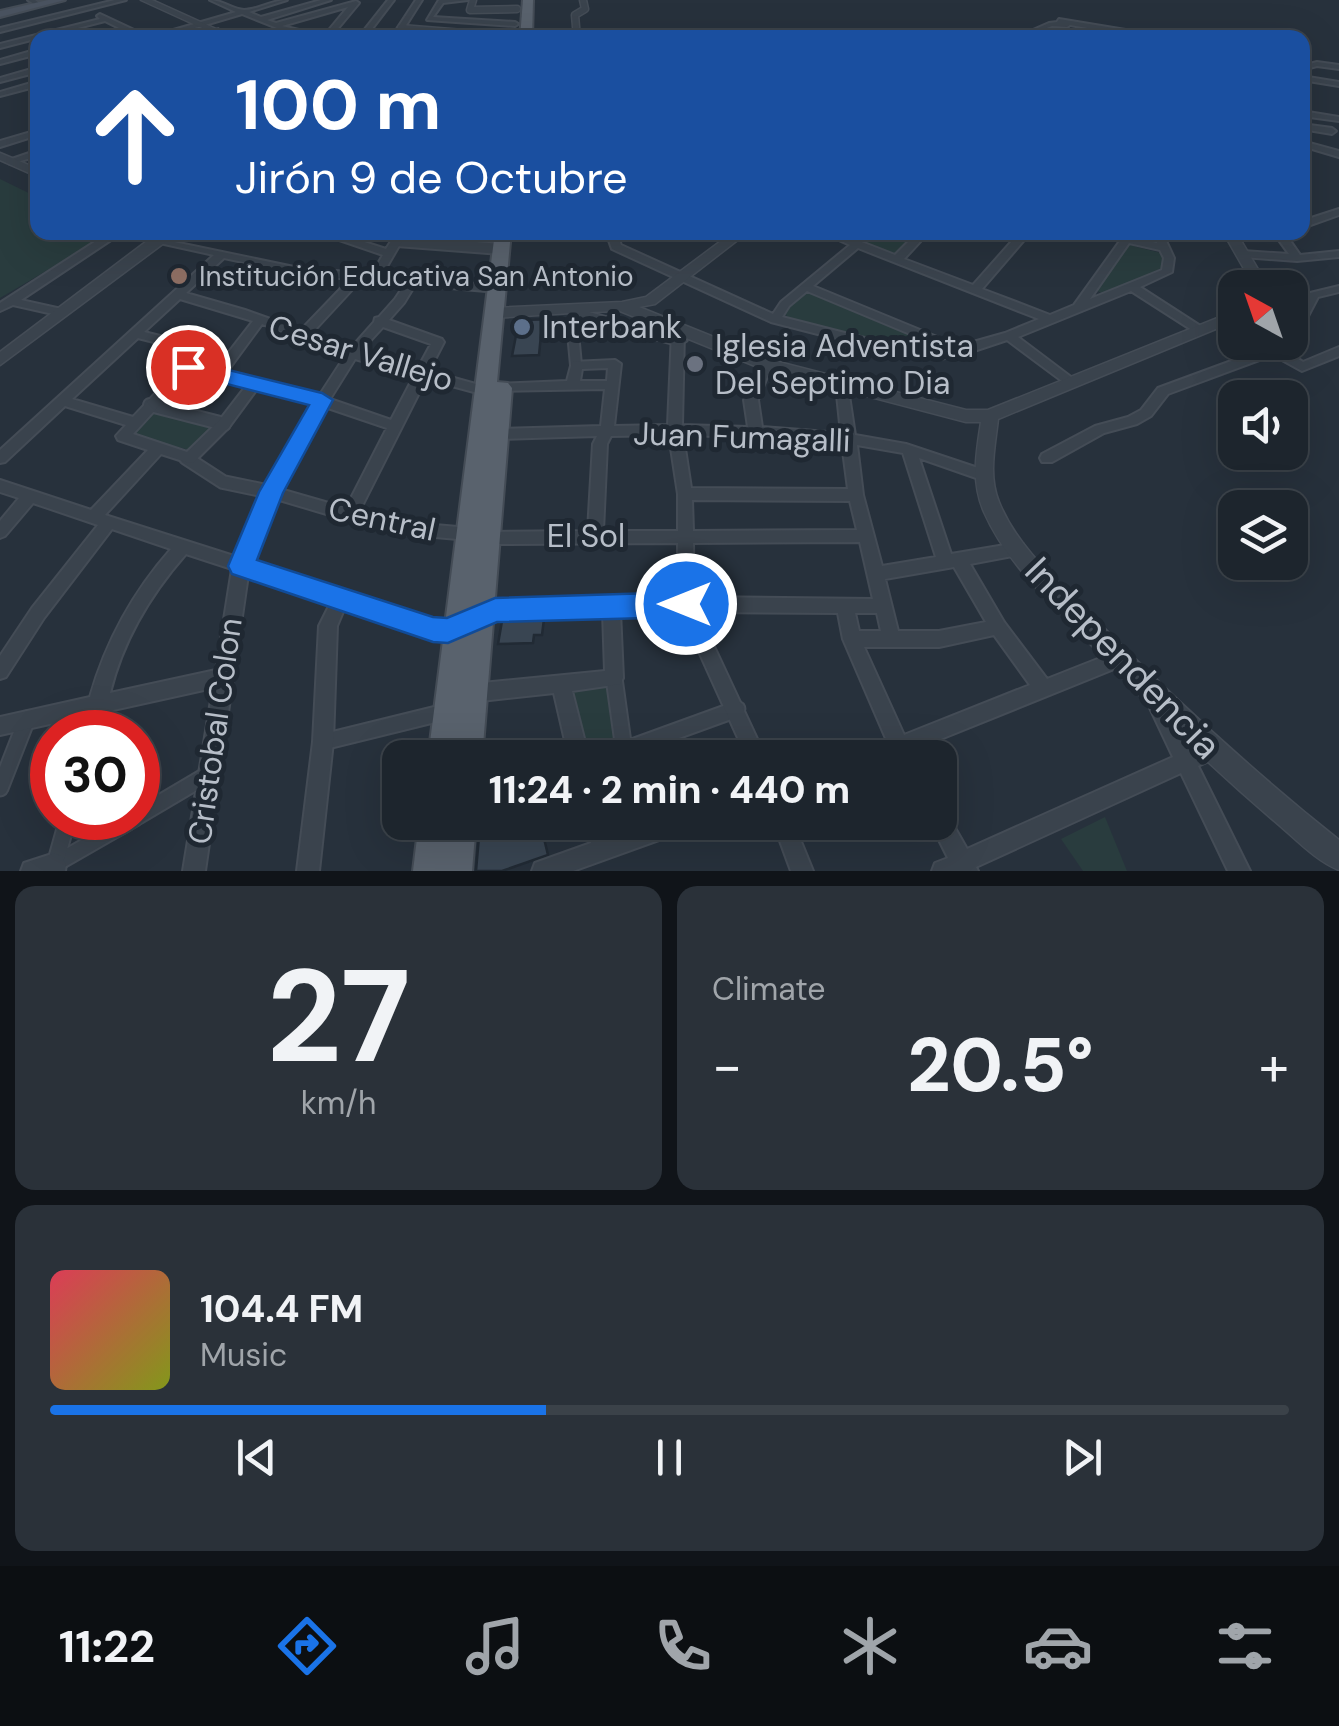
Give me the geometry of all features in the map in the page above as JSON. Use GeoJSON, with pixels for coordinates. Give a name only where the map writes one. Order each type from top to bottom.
{"type":"FeatureCollection","features":[{"type":"Feature","properties":{"kind":"main road"},"geometry":{"type":"LineString","coordinates":[[0,13],[48,0]]}},
{"type":"Feature","properties":{"kind":"main road"},"geometry":{"type":"LineString","coordinates":[[0,13],[60,0]]}},
{"type":"Feature","properties":{"kind":"main road"},"geometry":{"type":"LineString","coordinates":[[526,30],[528,0]]}},
{"type":"Feature","properties":{"kind":"main road"},"geometry":{"type":"LineString","coordinates":[[535,30],[536,0]]}},
{"type":"Feature","properties":{"kind":"main road"},"geometry":{"type":"LineString","coordinates":[[468,740],[472,692],[470,622],[507,240]]}},
{"type":"Feature","properties":{"kind":"main road"},"geometry":{"type":"LineString","coordinates":[[478,536],[497,434],[493,389]]}},
{"type":"Feature","properties":{"kind":"main road"},"geometry":{"type":"LineString","coordinates":[[446,740],[470,622]]}},
{"type":"Feature","properties":{"kind":"main road"},"geometry":{"type":"LineString","coordinates":[[430,871],[434,840]]}},
{"type":"Feature","properties":{"kind":"main road"},"geometry":{"type":"LineString","coordinates":[[454,871],[458,840]]}},
{"type":"Feature","properties":{"kind":"street"},"geometry":{"type":"LineString","coordinates":[[0,30],[123,0]]}},
{"type":"Feature","properties":{"kind":"street"},"geometry":{"type":"LineString","coordinates":[[137,0],[198,24]]}},
{"type":"Feature","properties":{"kind":"street"},"geometry":{"type":"LineString","coordinates":[[144,0],[210,30]]}},
{"type":"Feature","properties":{"kind":"street"},"geometry":{"type":"LineString","coordinates":[[216,1],[229,0]]}},
{"type":"Feature","properties":{"kind":"street"},"geometry":{"type":"LineString","coordinates":[[177,30],[284,0]]}},
{"type":"Feature","properties":{"kind":"street"},"geometry":{"type":"LineString","coordinates":[[261,19],[328,0]]}},
{"type":"Feature","properties":{"kind":"street"},"geometry":{"type":"LineString","coordinates":[[368,30],[391,0]]}},
{"type":"Feature","properties":{"kind":"street"},"geometry":{"type":"LineString","coordinates":[[419,0],[401,28],[426,30]]}},
{"type":"Feature","properties":{"kind":"street"},"geometry":{"type":"LineString","coordinates":[[466,0],[441,1],[428,20],[515,24]]}},
{"type":"Feature","properties":{"kind":"street"},"geometry":{"type":"LineString","coordinates":[[473,0],[470,10],[517,9]]}},
{"type":"Feature","properties":{"kind":"street"},"geometry":{"type":"LineString","coordinates":[[576,30],[575,15],[585,9],[583,0]]}},
{"type":"Feature","properties":{"kind":"street"},"geometry":{"type":"LineString","coordinates":[[216,1],[292,30]]}},
{"type":"Feature","properties":{"kind":"street"},"geometry":{"type":"LineString","coordinates":[[276,26],[357,1]]}},
{"type":"Feature","properties":{"kind":"street"},"geometry":{"type":"LineString","coordinates":[[300,19],[335,28],[357,1]]}},
{"type":"Feature","properties":{"kind":"street"},"geometry":{"type":"LineString","coordinates":[[86,9],[130,30]]}},
{"type":"Feature","properties":{"kind":"street"},"geometry":{"type":"LineString","coordinates":[[501,24],[503,9]]}},
{"type":"Feature","properties":{"kind":"street"},"geometry":{"type":"LineString","coordinates":[[63,30],[106,19]]}},
{"type":"Feature","properties":{"kind":"street"},"geometry":{"type":"LineString","coordinates":[[1059,20],[1118,30]]}},
{"type":"Feature","properties":{"kind":"street"},"geometry":{"type":"LineString","coordinates":[[1036,30],[1055,24],[1102,27]]}},
{"type":"Feature","properties":{"kind":"street"},"geometry":{"type":"LineString","coordinates":[[118,30],[125,28]]}},
{"type":"Feature","properties":{"kind":"street"},"geometry":{"type":"LineString","coordinates":[[0,46],[30,38]]}},
{"type":"Feature","properties":{"kind":"street"},"geometry":{"type":"LineString","coordinates":[[0,54],[4,61],[30,54]]}},
{"type":"Feature","properties":{"kind":"street"},"geometry":{"type":"LineString","coordinates":[[1310,66],[1339,67]]}},
{"type":"Feature","properties":{"kind":"street"},"geometry":{"type":"LineString","coordinates":[[0,80],[30,72]]}},
{"type":"Feature","properties":{"kind":"street"},"geometry":{"type":"LineString","coordinates":[[1310,79],[1339,84]]}},
{"type":"Feature","properties":{"kind":"street"},"geometry":{"type":"LineString","coordinates":[[0,94],[30,86]]}},
{"type":"Feature","properties":{"kind":"street"},"geometry":{"type":"LineString","coordinates":[[1310,114],[1339,119]]}},
{"type":"Feature","properties":{"kind":"street"},"geometry":{"type":"LineString","coordinates":[[1310,127],[1332,131]]}},
{"type":"Feature","properties":{"kind":"street"},"geometry":{"type":"LineString","coordinates":[[0,144],[30,135]]}},
{"type":"Feature","properties":{"kind":"street"},"geometry":{"type":"LineString","coordinates":[[1310,145],[1339,154]]}},
{"type":"Feature","properties":{"kind":"street"},"geometry":{"type":"LineString","coordinates":[[3,161],[30,154]]}},
{"type":"Feature","properties":{"kind":"street"},"geometry":{"type":"LineString","coordinates":[[3,161],[30,174]]}},
{"type":"Feature","properties":{"kind":"street"},"geometry":{"type":"LineString","coordinates":[[1310,222],[1339,212]]}},
{"type":"Feature","properties":{"kind":"street"},"geometry":{"type":"LineString","coordinates":[[6,304],[106,240]]}},
{"type":"Feature","properties":{"kind":"street"},"geometry":{"type":"LineString","coordinates":[[0,360],[158,240]]}},
{"type":"Feature","properties":{"kind":"street"},"geometry":{"type":"LineString","coordinates":[[175,240],[222,255],[298,271],[412,281],[501,305],[564,310],[650,301],[732,240]]}},
{"type":"Feature","properties":{"kind":"street"},"geometry":{"type":"LineString","coordinates":[[346,240],[390,254]]}},
{"type":"Feature","properties":{"kind":"street"},"geometry":{"type":"LineString","coordinates":[[375,278],[398,240]]}},
{"type":"Feature","properties":{"kind":"street"},"geometry":{"type":"LineString","coordinates":[[614,240],[616,247],[775,318],[892,350],[940,355],[1009,336],[1167,272],[1171,266],[1161,240]]}},
{"type":"Feature","properties":{"kind":"street"},"geometry":{"type":"LineString","coordinates":[[846,240],[1046,318]]}},
{"type":"Feature","properties":{"kind":"street"},"geometry":{"type":"LineString","coordinates":[[896,260],[916,240]]}},
{"type":"Feature","properties":{"kind":"street"},"geometry":{"type":"LineString","coordinates":[[975,290],[1019,240]]}},
{"type":"Feature","properties":{"kind":"street"},"geometry":{"type":"LineString","coordinates":[[1118,240],[1165,248]]}},
{"type":"Feature","properties":{"kind":"street"},"geometry":{"type":"LineString","coordinates":[[1234,240],[1252,270]]}},
{"type":"Feature","properties":{"kind":"street"},"geometry":{"type":"LineString","coordinates":[[1284,240],[1297,258]]}},
{"type":"Feature","properties":{"kind":"street"},"geometry":{"type":"LineString","coordinates":[[1079,308],[1124,242]]}},
{"type":"Feature","properties":{"kind":"street"},"geometry":{"type":"LineString","coordinates":[[775,318],[785,304],[856,244]]}},
{"type":"Feature","properties":{"kind":"street"},"geometry":{"type":"LineString","coordinates":[[1243,254],[1297,258],[1339,254]]}},
{"type":"Feature","properties":{"kind":"street"},"geometry":{"type":"LineString","coordinates":[[0,458],[222,255]]}},
{"type":"Feature","properties":{"kind":"street"},"geometry":{"type":"LineString","coordinates":[[302,336],[358,277]]}},
{"type":"Feature","properties":{"kind":"street","name":"Cristobal Colon"},"geometry":{"type":"LineString","coordinates":[[194,871],[241,566],[271,492],[322,400],[352,354],[400,301],[412,281]]}},
{"type":"Feature","properties":{"kind":"street"},"geometry":{"type":"LineString","coordinates":[[806,286],[961,351]]}},
{"type":"Feature","properties":{"kind":"street"},"geometry":{"type":"LineString","coordinates":[[1134,288],[1200,329]]}},
{"type":"Feature","properties":{"kind":"street"},"geometry":{"type":"LineString","coordinates":[[1308,306],[1314,295],[1339,289]]}},
{"type":"Feature","properties":{"kind":"street","name":"Cesar Vallejo"},"geometry":{"type":"LineString","coordinates":[[180,295],[241,312],[258,322],[352,354],[493,389],[613,385]]}},
{"type":"Feature","properties":{"kind":"street"},"geometry":{"type":"LineString","coordinates":[[6,304],[62,312]]}},
{"type":"Feature","properties":{"kind":"street"},"geometry":{"type":"LineString","coordinates":[[622,306],[652,327]]}},
{"type":"Feature","properties":{"kind":"street"},"geometry":{"type":"LineString","coordinates":[[564,310],[652,327],[766,364],[945,412],[990,416],[1218,324]]}},
{"type":"Feature","properties":{"kind":"street"},"geometry":{"type":"LineString","coordinates":[[573,385],[576,365],[572,333],[581,314]]}},
{"type":"Feature","properties":{"kind":"street"},"geometry":{"type":"LineString","coordinates":[[349,516],[438,342],[379,321]]}},
{"type":"Feature","properties":{"kind":"street"},"geometry":{"type":"LineString","coordinates":[[219,373],[258,322]]}},
{"type":"Feature","properties":{"kind":"street"},"geometry":{"type":"LineString","coordinates":[[137,334],[193,348],[182,362],[188,367],[322,400],[396,426]]}},
{"type":"Feature","properties":{"kind":"street"},"geometry":{"type":"LineString","coordinates":[[677,336],[675,430],[685,494],[686,604],[750,740]]}},
{"type":"Feature","properties":{"kind":"street"},"geometry":{"type":"LineString","coordinates":[[1009,336],[1070,382]]}},
{"type":"Feature","properties":{"kind":"street"},"geometry":{"type":"LineString","coordinates":[[1290,360],[1302,367],[1339,351]]}},
{"type":"Feature","properties":{"kind":"street"},"geometry":{"type":"LineString","coordinates":[[1047,458],[1100,429],[1132,421],[1146,413],[1163,391],[1235,360]]}},
{"type":"Feature","properties":{"kind":"street"},"geometry":{"type":"LineString","coordinates":[[576,365],[615,364],[607,432],[600,444],[595,535]]}},
{"type":"Feature","properties":{"kind":"street"},"geometry":{"type":"LineString","coordinates":[[756,430],[751,400],[766,364]]}},
{"type":"Feature","properties":{"kind":"street"},"geometry":{"type":"LineString","coordinates":[[188,367],[124,436],[186,458],[194,456],[256,382]]}},
{"type":"Feature","properties":{"kind":"street"},"geometry":{"type":"LineString","coordinates":[[842,385],[864,536],[892,640]]}},
{"type":"Feature","properties":{"kind":"street"},"geometry":{"type":"LineString","coordinates":[[63,401],[133,422]]}},
{"type":"Feature","properties":{"kind":"street"},"geometry":{"type":"LineString","coordinates":[[150,405],[224,424]]}},
{"type":"Feature","properties":{"kind":"street","name":"Independencia"},"geometry":{"type":"LineString","coordinates":[[990,416],[982,475],[988,502],[1018,549],[1118,659],[1210,750],[1339,857]]}},
{"type":"Feature","properties":{"kind":"street","name":"Juan Fumagalli"},"geometry":{"type":"LineString","coordinates":[[497,434],[756,430],[848,438],[982,475]]}},
{"type":"Feature","properties":{"kind":"street"},"geometry":{"type":"LineString","coordinates":[[0,671],[102,520],[157,449]]}},
{"type":"Feature","properties":{"kind":"street"},"geometry":{"type":"LineString","coordinates":[[910,453],[952,560],[1044,689]]}},
{"type":"Feature","properties":{"kind":"street","name":"Central"},"geometry":{"type":"LineString","coordinates":[[186,458],[223,482],[390,527],[478,536]]}},
{"type":"Feature","properties":{"kind":"street"},"geometry":{"type":"LineString","coordinates":[[0,486],[433,630],[470,622],[495,610],[611,604],[882,606]]}},
{"type":"Feature","properties":{"kind":"street"},"geometry":{"type":"LineString","coordinates":[[685,494],[856,495]]}},
{"type":"Feature","properties":{"kind":"street"},"geometry":{"type":"LineString","coordinates":[[0,532],[30,496]]}},
{"type":"Feature","properties":{"kind":"street","name":"El Sol"},"geometry":{"type":"LineString","coordinates":[[478,536],[864,536]]}},
{"type":"Feature","properties":{"kind":"street"},"geometry":{"type":"LineString","coordinates":[[96,710],[116,645],[154,578],[183,547]]}},
{"type":"Feature","properties":{"kind":"street"},"geometry":{"type":"LineString","coordinates":[[875,574],[1018,549]]}},
{"type":"Feature","properties":{"kind":"street"},"geometry":{"type":"LineString","coordinates":[[308,871],[323,742],[328,626],[340,600]]}},
{"type":"Feature","properties":{"kind":"street"},"geometry":{"type":"LineString","coordinates":[[611,604],[614,678],[624,750],[737,709]]}},
{"type":"Feature","properties":{"kind":"street"},"geometry":{"type":"LineString","coordinates":[[845,607],[852,640],[897,740]]}},
{"type":"Feature","properties":{"kind":"street"},"geometry":{"type":"LineString","coordinates":[[852,640],[939,639],[998,627]]}},
{"type":"Feature","properties":{"kind":"street"},"geometry":{"type":"LineString","coordinates":[[929,740],[1118,659]]}},
{"type":"Feature","properties":{"kind":"street"},"geometry":{"type":"LineString","coordinates":[[0,726],[224,677]]}},
{"type":"Feature","properties":{"kind":"street"},"geometry":{"type":"LineString","coordinates":[[472,692],[614,678]]}},
{"type":"Feature","properties":{"kind":"street"},"geometry":{"type":"LineString","coordinates":[[561,684],[575,740]]}},
{"type":"Feature","properties":{"kind":"street"},"geometry":{"type":"LineString","coordinates":[[1151,691],[1239,871]]}},
{"type":"Feature","properties":{"kind":"street"},"geometry":{"type":"LineString","coordinates":[[323,742],[449,712]]}},
{"type":"Feature","properties":{"kind":"street"},"geometry":{"type":"LineString","coordinates":[[0,788],[28,719]]}},
{"type":"Feature","properties":{"kind":"street"},"geometry":{"type":"LineString","coordinates":[[947,840],[958,868],[1210,750]]}},
{"type":"Feature","properties":{"kind":"street"},"geometry":{"type":"LineString","coordinates":[[160,803],[209,774]]}},
{"type":"Feature","properties":{"kind":"street"},"geometry":{"type":"LineString","coordinates":[[54,868],[62,840]]}},
{"type":"Feature","properties":{"kind":"street"},"geometry":{"type":"LineString","coordinates":[[32,871],[54,868],[99,840]]}},
{"type":"Feature","properties":{"kind":"street"},"geometry":{"type":"LineString","coordinates":[[600,840],[602,850]]}},
{"type":"Feature","properties":{"kind":"street"},"geometry":{"type":"LineString","coordinates":[[554,869],[630,840]]}},
{"type":"Feature","properties":{"kind":"street"},"geometry":{"type":"LineString","coordinates":[[790,840],[802,871]]}},
{"type":"Feature","properties":{"kind":"shaded area"},"geometry":{"type":"Polygon","coordinates":[[[0,179],[30,194],[30,240],[99,240],[0,298],[0,179]]]}},
{"type":"Feature","properties":{"kind":"shaded area"},"geometry":{"type":"Polygon","coordinates":[[[853,240],[912,240],[891,254],[853,240]]]}},
{"type":"Feature","properties":{"kind":"shaded area"},"geometry":{"type":"Polygon","coordinates":[[[1125,244],[1165,254],[1163,271],[1104,294],[1093,289],[1125,244]]]}},
{"type":"Feature","properties":{"kind":"shaded area"},"geometry":{"type":"Polygon","coordinates":[[[805,290],[913,336],[918,344],[902,347],[790,319],[783,312],[805,290]]]}},
{"type":"Feature","properties":{"kind":"shaded area"},"geometry":{"type":"Polygon","coordinates":[[[151,408],[221,425],[193,451],[128,434],[151,408]]]}},
{"type":"Feature","properties":{"kind":"shaded area"},"geometry":{"type":"Polygon","coordinates":[[[607,685],[617,737],[580,740],[569,690],[607,685]]]}},
{"type":"Feature","properties":{"kind":"shaded area"},"geometry":{"type":"Polygon","coordinates":[[[1105,817],[1127,871],[1083,871],[1061,839],[1105,817]]]}},
{"type":"Feature","properties":{"kind":"building"},"geometry":{"type":"Polygon","coordinates":[[[560,319],[557,335],[541,335],[539,355],[512,356],[519,320],[560,319]]]}},
{"type":"Feature","properties":{"kind":"building"},"geometry":{"type":"Polygon","coordinates":[[[544,619],[542,635],[534,635],[533,643],[498,644],[502,621],[544,619]]]}},
{"type":"Feature","properties":{"kind":"building"},"geometry":{"type":"Polygon","coordinates":[[[479,840],[544,840],[548,855],[502,871],[476,871],[479,840]]]}},
{"type":"Feature","properties":{"kind":"place","name":"Institución Educativa San Antonio"},"geometry":{"type":"Point","coordinates":[179,276]}},
{"type":"Feature","properties":{"kind":"place","name":"Interbank"},"geometry":{"type":"Point","coordinates":[522,327]}},
{"type":"Feature","properties":{"kind":"place","name":"Iglesia Adventista Del Septimo Dia"},"geometry":{"type":"Point","coordinates":[695,364]}},
{"type":"Feature","properties":{"kind":"route"},"geometry":{"type":"LineString","coordinates":[[188,367],[322,400],[271,492],[241,566],[433,630],[448,630],[495,610],[686,604]]}}]}
